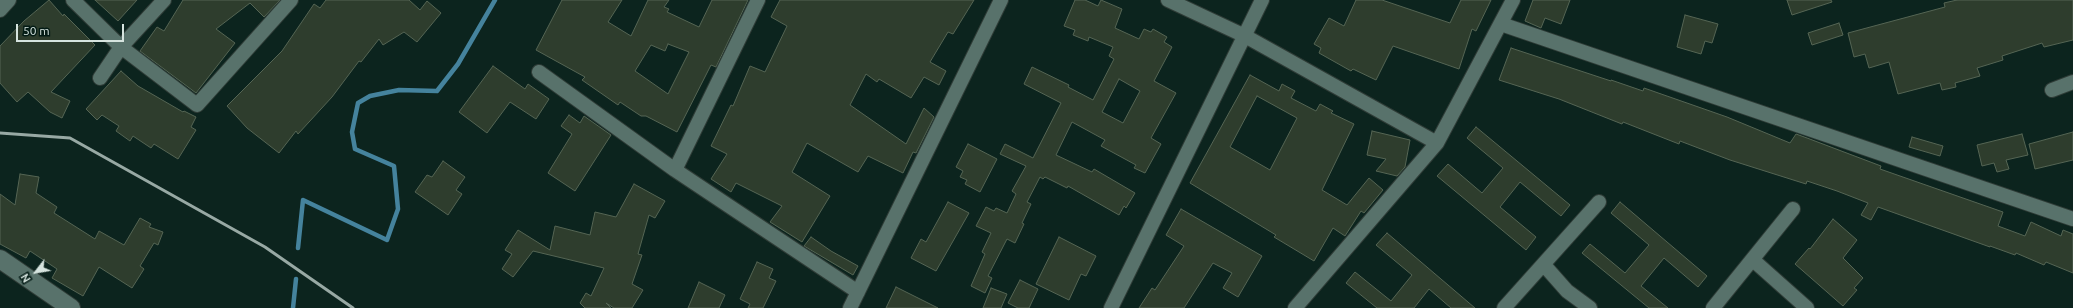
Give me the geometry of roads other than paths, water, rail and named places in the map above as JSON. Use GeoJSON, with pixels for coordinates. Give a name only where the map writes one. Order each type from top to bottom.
{"type":"FeatureCollection","features":[{"type":"Feature","properties":{"kind":"street"},"geometry":{"type":"LineString","coordinates":[[0,10],[9,0]]}},
{"type":"Feature","properties":{"kind":"street"},"geometry":{"type":"LineString","coordinates":[[73,0],[121,47],[197,105],[291,0]]}},
{"type":"Feature","properties":{"kind":"street"},"geometry":{"type":"LineString","coordinates":[[100,78],[121,47],[164,0]]}},
{"type":"Feature","properties":{"kind":"street"},"geometry":{"type":"LineString","coordinates":[[675,170],[758,0]]}},
{"type":"Feature","properties":{"kind":"street"},"geometry":{"type":"LineString","coordinates":[[850,308],[1002,0]]}},
{"type":"Feature","properties":{"kind":"street"},"geometry":{"type":"LineString","coordinates":[[1168,0],[1245,36],[1437,143]]}},
{"type":"Feature","properties":{"kind":"street"},"geometry":{"type":"LineString","coordinates":[[1111,308],[1262,0]]}},
{"type":"Feature","properties":{"kind":"street"},"geometry":{"type":"LineString","coordinates":[[1295,308],[1437,143],[1513,0]]}},
{"type":"Feature","properties":{"kind":"street"},"geometry":{"type":"LineString","coordinates":[[1501,24],[2073,219]]}},
{"type":"Feature","properties":{"kind":"street"},"geometry":{"type":"LineString","coordinates":[[539,72],[675,170],[858,292]]}},
{"type":"Feature","properties":{"kind":"street"},"geometry":{"type":"LineString","coordinates":[[2052,90],[2073,82]]}},
{"type":"Feature","properties":{"kind":"street"},"geometry":{"type":"LineString","coordinates":[[1504,308],[1599,202]]}},
{"type":"Feature","properties":{"kind":"street"},"geometry":{"type":"LineString","coordinates":[[1713,308],[1794,210]]}},
{"type":"Feature","properties":{"kind":"street"},"geometry":{"type":"LineString","coordinates":[[0,259],[71,308]]}},
{"type":"Feature","properties":{"kind":"street"},"geometry":{"type":"LineString","coordinates":[[1753,260],[1807,308]]}},
{"type":"Feature","properties":{"kind":"street"},"geometry":{"type":"LineString","coordinates":[[1544,265],[1567,291],[1590,308]]}},
{"type":"Feature","properties":{"kind":"waterway"},"geometry":{"type":"LineString","coordinates":[[298,248],[303,200],[387,240],[398,209],[394,166],[355,149],[352,132],[358,103],[370,96],[399,90],[437,91],[458,64],[495,0]]}},
{"type":"Feature","properties":{"kind":"waterway"},"geometry":{"type":"LineString","coordinates":[[293,308],[296,279]]}},
{"type":"Feature","properties":{"kind":"railway"},"geometry":{"type":"LineString","coordinates":[[0,133],[70,138],[265,247],[353,308]]}}]}
